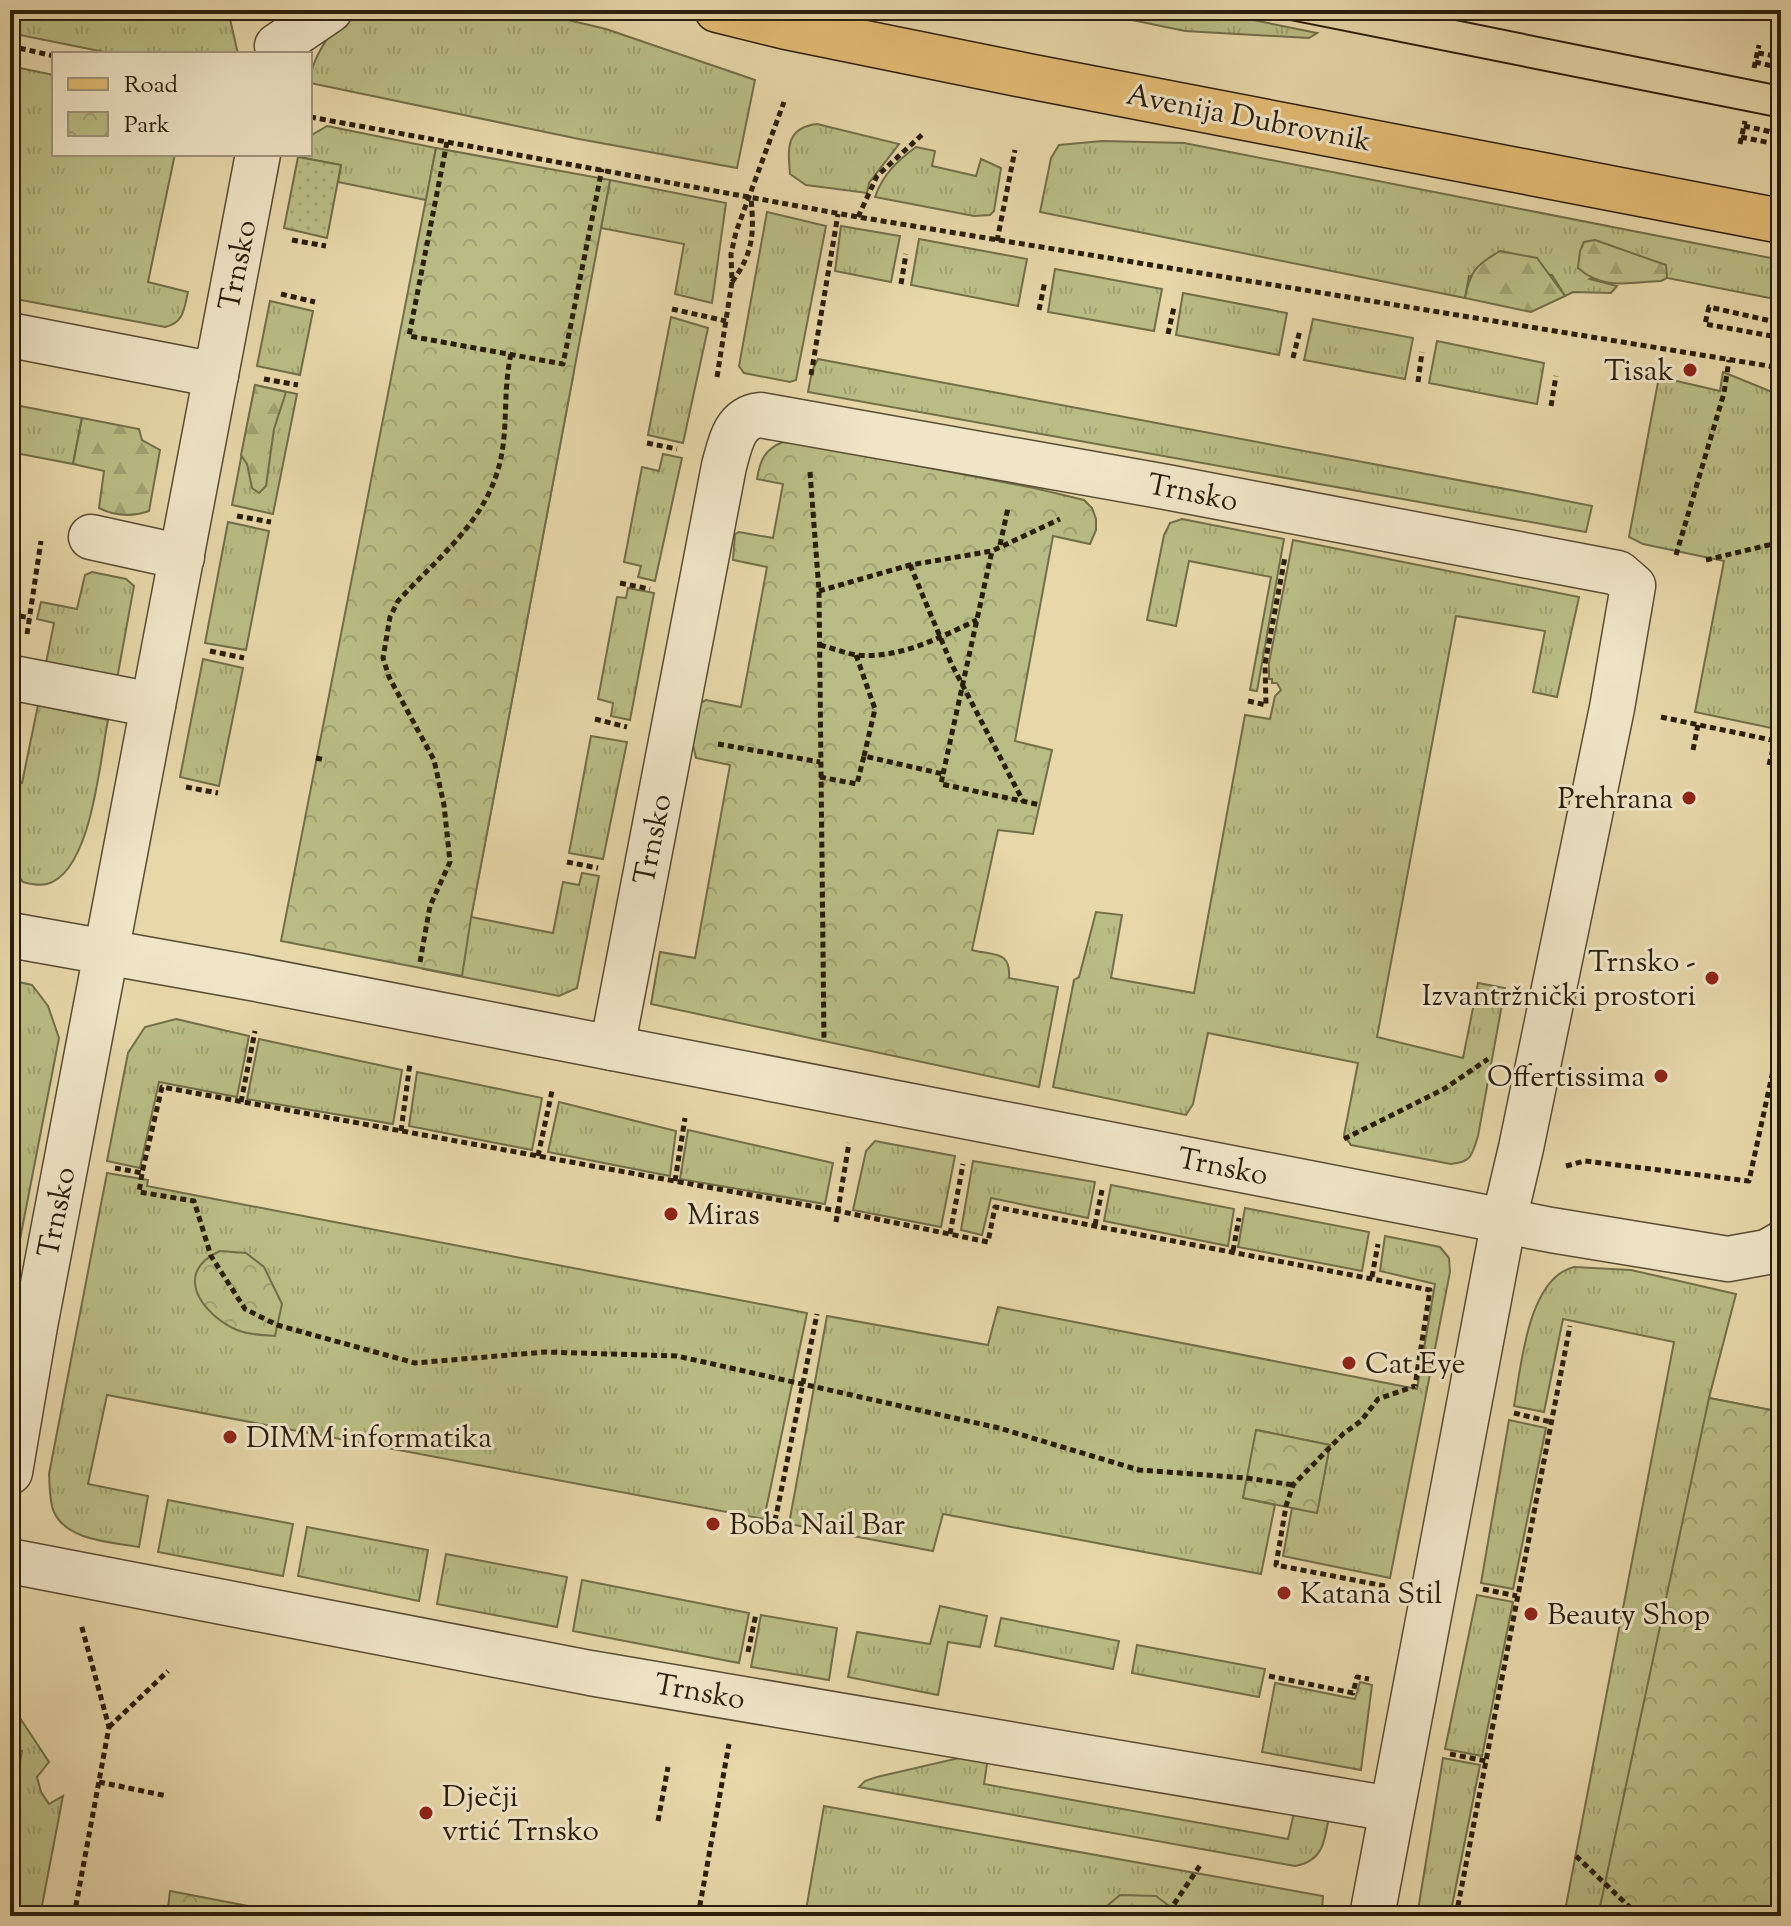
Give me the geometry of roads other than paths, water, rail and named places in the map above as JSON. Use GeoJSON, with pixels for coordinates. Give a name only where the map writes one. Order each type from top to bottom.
{"type":"FeatureCollection","features":[{"type":"Feature","properties":{"kind":"main road","name":"Avenija Dubrovnik"},"geometry":{"type":"LineString","coordinates":[[717,10],[1028,76],[1781,221]]}},
{"type":"Feature","properties":{"kind":"street"},"geometry":{"type":"LineString","coordinates":[[274,37],[330,10]]}},
{"type":"Feature","properties":{"kind":"street","name":"Trnsko"},"geometry":{"type":"LineString","coordinates":[[10,1472],[37,1310],[258,156]]}},
{"type":"Feature","properties":{"kind":"street"},"geometry":{"type":"LineString","coordinates":[[10,335],[216,375]]}},
{"type":"Feature","properties":{"kind":"street","name":"Trnsko"},"geometry":{"type":"LineString","coordinates":[[612,1048],[724,466],[738,426],[750,416],[804,422],[1166,487],[1618,573],[1633,586],[1612,708],[1504,1220],[1372,1916]]}},
{"type":"Feature","properties":{"kind":"street"},"geometry":{"type":"LineString","coordinates":[[91,537],[182,557]]}},
{"type":"Feature","properties":{"kind":"street"},"geometry":{"type":"LineString","coordinates":[[19,679],[153,705]]}},
{"type":"Feature","properties":{"kind":"street","name":"Trnsko"},"geometry":{"type":"LineString","coordinates":[[10,935],[1504,1220],[1728,1259],[1767,1252],[1781,1244]]}},
{"type":"Feature","properties":{"kind":"street","name":"Trnsko"},"geometry":{"type":"LineString","coordinates":[[10,1561],[590,1673],[1391,1809]]}},
{"type":"Feature","properties":{"kind":"tram line"},"geometry":{"type":"LineString","coordinates":[[1240,10],[1781,118]]}},
{"type":"Feature","properties":{"kind":"tram line"},"geometry":{"type":"LineString","coordinates":[[1406,10],[1781,86]]}},
{"type":"Feature","properties":{"kind":"place","name":"Tisak"},"geometry":{"type":"Point","coordinates":[1690,370]}},
{"type":"Feature","properties":{"kind":"place","name":"Prehrana"},"geometry":{"type":"Point","coordinates":[1689,798]}},
{"type":"Feature","properties":{"kind":"place","name":"Trnsko - Izvantržnički prostori"},"geometry":{"type":"Point","coordinates":[1712,978]}},
{"type":"Feature","properties":{"kind":"place","name":"Offertissima"},"geometry":{"type":"Point","coordinates":[1661,1076]}},
{"type":"Feature","properties":{"kind":"place","name":"Miras"},"geometry":{"type":"Point","coordinates":[671,1214]}},
{"type":"Feature","properties":{"kind":"place","name":"Cat Eye"},"geometry":{"type":"Point","coordinates":[1349,1363]}},
{"type":"Feature","properties":{"kind":"place","name":"DIMM informatika"},"geometry":{"type":"Point","coordinates":[230,1437]}},
{"type":"Feature","properties":{"kind":"place","name":"Boba Nail Bar"},"geometry":{"type":"Point","coordinates":[713,1524]}},
{"type":"Feature","properties":{"kind":"place","name":"Katana Stil"},"geometry":{"type":"Point","coordinates":[1284,1593]}},
{"type":"Feature","properties":{"kind":"place","name":"Beauty Shop"},"geometry":{"type":"Point","coordinates":[1531,1614]}},
{"type":"Feature","properties":{"kind":"place","name":"Dječji vrtić Trnsko"},"geometry":{"type":"Point","coordinates":[426,1813]}}]}
